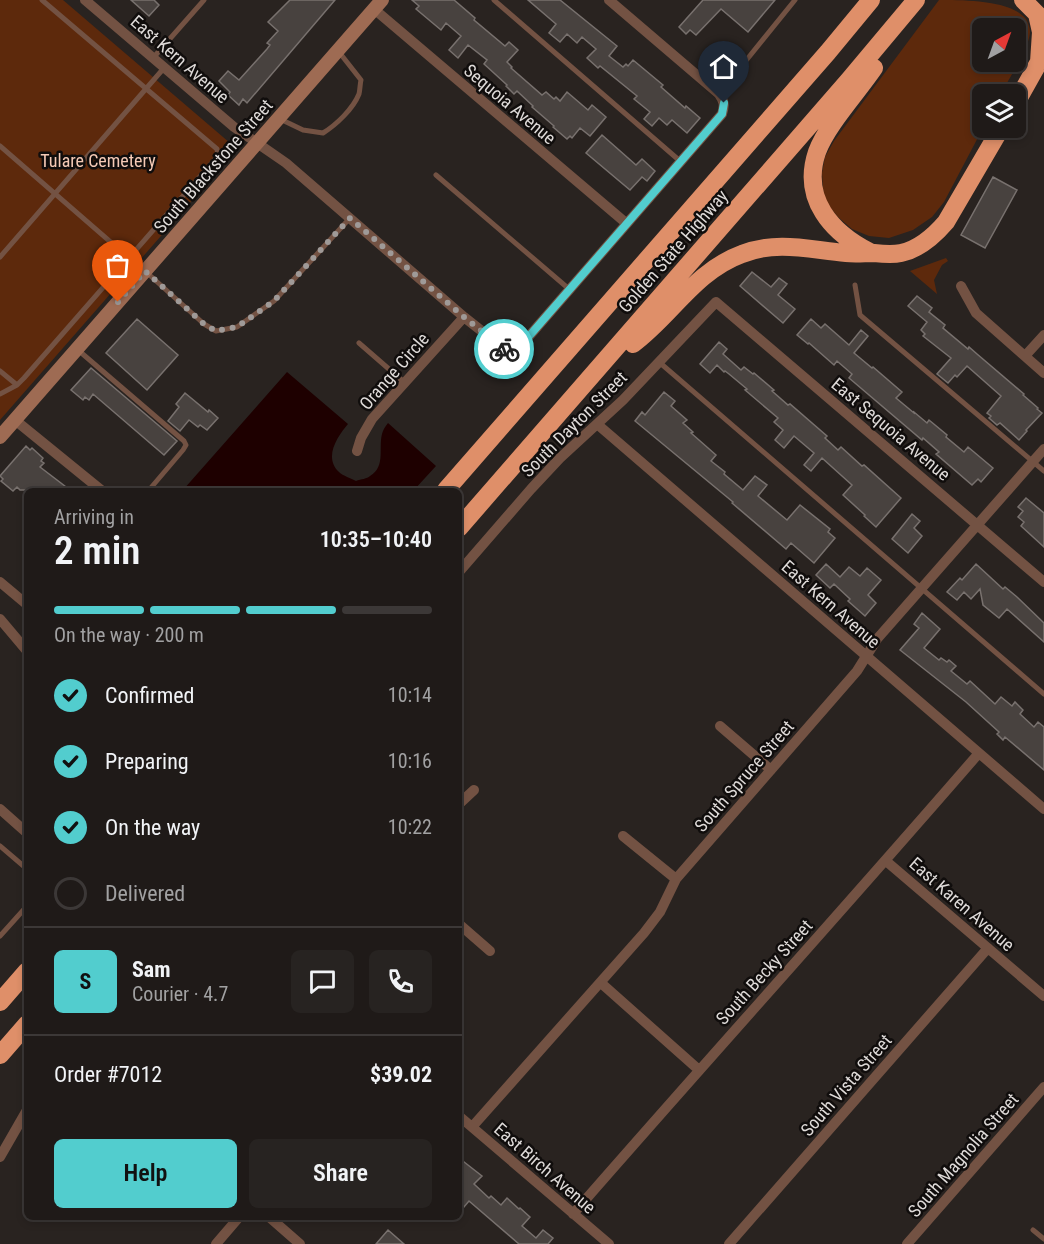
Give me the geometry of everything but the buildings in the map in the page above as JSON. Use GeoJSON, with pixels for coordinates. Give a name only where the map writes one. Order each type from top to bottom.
{"type":"FeatureCollection","features":[{"type":"Feature","properties":{"kind":"highway","name":"Golden State Highway"},"geometry":{"type":"LineString","coordinates":[[448,488],[871,0]]}},
{"type":"Feature","properties":{"kind":"highway","name":"Golden State Highway"},"geometry":{"type":"LineString","coordinates":[[462,525],[918,0]]}},
{"type":"Feature","properties":{"kind":"highway"},"geometry":{"type":"LineString","coordinates":[[872,253],[845,238],[832,226],[824,214],[814,189],[814,163],[817,152],[831,127],[867,78],[918,0]]}},
{"type":"Feature","properties":{"kind":"highway"},"geometry":{"type":"LineString","coordinates":[[1023,0],[1037,14],[1041,33],[1042,58],[1026,86]]}},
{"type":"Feature","properties":{"kind":"highway"},"geometry":{"type":"LineString","coordinates":[[593,374],[637,341],[712,269],[740,254],[779,246],[814,248],[848,254],[887,255],[902,253],[925,243],[946,222],[995,138]]}},
{"type":"Feature","properties":{"kind":"highway"},"geometry":{"type":"LineString","coordinates":[[0,1002],[24,974]]}},
{"type":"Feature","properties":{"kind":"highway"},"geometry":{"type":"LineString","coordinates":[[0,1055],[24,1027]]}},
{"type":"Feature","properties":{"kind":"main road","name":"South Blackstone Street"},"geometry":{"type":"LineString","coordinates":[[0,437],[378,4]]}},
{"type":"Feature","properties":{"kind":"street","name":"East Kern Avenue"},"geometry":{"type":"LineString","coordinates":[[85,0],[234,127],[286,163],[464,317],[507,351],[513,350],[524,342],[722,114],[724,103],[718,94]]}},
{"type":"Feature","properties":{"kind":"street"},"geometry":{"type":"LineString","coordinates":[[609,0],[718,94]]}},
{"type":"Feature","properties":{"kind":"street","name":"Sequoia Avenue"},"geometry":{"type":"LineString","coordinates":[[378,4],[626,223]]}},
{"type":"Feature","properties":{"kind":"street"},"geometry":{"type":"LineString","coordinates":[[961,286],[976,313],[1044,373]]}},
{"type":"Feature","properties":{"kind":"street","name":"South Dayton Street"},"geometry":{"type":"LineString","coordinates":[[462,570],[560,458],[623,400],[716,302]]}},
{"type":"Feature","properties":{"kind":"street","name":"East Sequoia Avenue"},"geometry":{"type":"LineString","coordinates":[[716,302],[1044,582]]}},
{"type":"Feature","properties":{"kind":"street","name":"Orange Circle"},"geometry":{"type":"LineString","coordinates":[[357,451],[361,438],[372,419],[464,317]]}},
{"type":"Feature","properties":{"kind":"street"},"geometry":{"type":"LineString","coordinates":[[1025,356],[1044,335]]}},
{"type":"Feature","properties":{"kind":"street"},"geometry":{"type":"LineString","coordinates":[[15,420],[99,488]]}},
{"type":"Feature","properties":{"kind":"street","name":"East Kern Avenue"},"geometry":{"type":"LineString","coordinates":[[597,423],[1044,809]]}},
{"type":"Feature","properties":{"kind":"street","name":"South Spruce Street"},"geometry":{"type":"LineString","coordinates":[[472,1127],[644,933],[660,912],[676,879],[857,671],[877,639],[1044,449]]}},
{"type":"Feature","properties":{"kind":"street"},"geometry":{"type":"LineString","coordinates":[[0,582],[24,602]]}},
{"type":"Feature","properties":{"kind":"street"},"geometry":{"type":"LineString","coordinates":[[0,619],[24,647]]}},
{"type":"Feature","properties":{"kind":"street"},"geometry":{"type":"LineString","coordinates":[[720,726],[771,770]]}},
{"type":"Feature","properties":{"kind":"street","name":"South Becky Street"},"geometry":{"type":"LineString","coordinates":[[573,1214],[979,753]]}},
{"type":"Feature","properties":{"kind":"street"},"geometry":{"type":"LineString","coordinates":[[462,801],[474,790]]}},
{"type":"Feature","properties":{"kind":"street"},"geometry":{"type":"LineString","coordinates":[[0,809],[24,830]]}},
{"type":"Feature","properties":{"kind":"street"},"geometry":{"type":"LineString","coordinates":[[623,836],[676,879]]}},
{"type":"Feature","properties":{"kind":"street","name":"East Karen Avenue"},"geometry":{"type":"LineString","coordinates":[[886,861],[1044,996]]}},
{"type":"Feature","properties":{"kind":"street"},"geometry":{"type":"LineString","coordinates":[[462,927],[490,951]]}},
{"type":"Feature","properties":{"kind":"street","name":"South Vista Street"},"geometry":{"type":"LineString","coordinates":[[729,1244],[987,948]]}},
{"type":"Feature","properties":{"kind":"street"},"geometry":{"type":"LineString","coordinates":[[601,983],[699,1070]]}},
{"type":"Feature","properties":{"kind":"street","name":"South Magnolia Street"},"geometry":{"type":"LineString","coordinates":[[907,1244],[1044,1087]]}},
{"type":"Feature","properties":{"kind":"street"},"geometry":{"type":"LineString","coordinates":[[0,1157],[24,1115]]}},
{"type":"Feature","properties":{"kind":"street","name":"East Birch Avenue"},"geometry":{"type":"LineString","coordinates":[[462,1119],[609,1244]]}},
{"type":"Feature","properties":{"kind":"street"},"geometry":{"type":"LineString","coordinates":[[216,1244],[237,1220]]}},
{"type":"Feature","properties":{"kind":"street"},"geometry":{"type":"LineString","coordinates":[[273,1220],[300,1244]]}},
{"type":"Feature","properties":{"kind":"lane"},"geometry":{"type":"LineString","coordinates":[[0,394],[17,385],[218,156],[217,149],[42,0]]}},
{"type":"Feature","properties":{"kind":"lane"},"geometry":{"type":"LineString","coordinates":[[153,58],[204,0]]}},
{"type":"Feature","properties":{"kind":"lane"},"geometry":{"type":"LineString","coordinates":[[494,0],[680,161]]}},
{"type":"Feature","properties":{"kind":"lane"},"geometry":{"type":"LineString","coordinates":[[718,94],[795,0]]}},
{"type":"Feature","properties":{"kind":"lane"},"geometry":{"type":"LineString","coordinates":[[278,118],[303,130],[323,133],[334,126],[355,102],[360,92],[361,80],[338,50]]}},
{"type":"Feature","properties":{"kind":"lane"},"geometry":{"type":"LineString","coordinates":[[0,257],[164,68]]}},
{"type":"Feature","properties":{"kind":"lane"},"geometry":{"type":"LineString","coordinates":[[1,148],[129,258]]}},
{"type":"Feature","properties":{"kind":"lane"},"geometry":{"type":"LineString","coordinates":[[436,175],[569,289]]}},
{"type":"Feature","properties":{"kind":"lane"},"geometry":{"type":"LineString","coordinates":[[145,271],[204,324],[216,331],[237,327],[274,301],[350,218]]}},
{"type":"Feature","properties":{"kind":"lane"},"geometry":{"type":"LineString","coordinates":[[855,285],[860,315],[1044,471]]}},
{"type":"Feature","properties":{"kind":"lane"},"geometry":{"type":"LineString","coordinates":[[359,343],[405,383]]}},
{"type":"Feature","properties":{"kind":"lane"},"geometry":{"type":"LineString","coordinates":[[77,349],[184,441],[186,445],[183,450],[151,488]]}},
{"type":"Feature","properties":{"kind":"lane"},"geometry":{"type":"LineString","coordinates":[[659,362],[1044,694]]}},
{"type":"Feature","properties":{"kind":"lane"},"geometry":{"type":"LineString","coordinates":[[0,371],[17,385]]}},
{"type":"Feature","properties":{"kind":"lane"},"geometry":{"type":"LineString","coordinates":[[0,846],[24,866]]}},
{"type":"Feature","properties":{"kind":"lane"},"geometry":{"type":"LineString","coordinates":[[0,936],[24,909]]}},
{"type":"Feature","properties":{"kind":"lane"},"geometry":{"type":"LineString","coordinates":[[1034,1230],[1044,1239]]}},
{"type":"Feature","properties":{"kind":"green space","name":"Tulare Cemetery"},"geometry":{"type":"Polygon","coordinates":[[[0,0],[63,0],[237,149],[0,420],[0,0]]]}},
{"type":"Feature","properties":{"kind":"green space"},"geometry":{"type":"Polygon","coordinates":[[[939,0],[986,2],[1010,8],[1025,18],[972,18],[972,72],[1013,72],[1006,84],[972,84],[972,138],[978,138],[944,202],[932,217],[913,230],[889,238],[869,236],[852,229],[826,202],[822,173],[825,157],[834,141],[939,0]]]}},
{"type":"Feature","properties":{"kind":"green space"},"geometry":{"type":"Polygon","coordinates":[[[1026,19],[1030,32],[1026,46],[1026,19]]]}},
{"type":"Feature","properties":{"kind":"green space"},"geometry":{"type":"Polygon","coordinates":[[[946,258],[948,261],[942,265],[934,280],[937,294],[910,271],[946,258]]]}},
{"type":"Feature","properties":{"kind":"shaded area"},"geometry":{"type":"Polygon","coordinates":[[[287,372],[348,424],[340,434],[332,453],[334,466],[343,475],[356,481],[367,478],[375,472],[380,461],[381,437],[388,423],[436,466],[416,488],[185,488],[287,372]]]}},
{"type":"Feature","properties":{"kind":"way so far"},"geometry":{"type":"LineString","coordinates":[[118,302],[145,271],[204,324],[216,331],[237,327],[274,301],[350,218],[504,349]]}},
{"type":"Feature","properties":{"kind":"route"},"geometry":{"type":"LineString","coordinates":[[504,349],[513,350],[524,342],[722,114],[724,103]]}}]}
